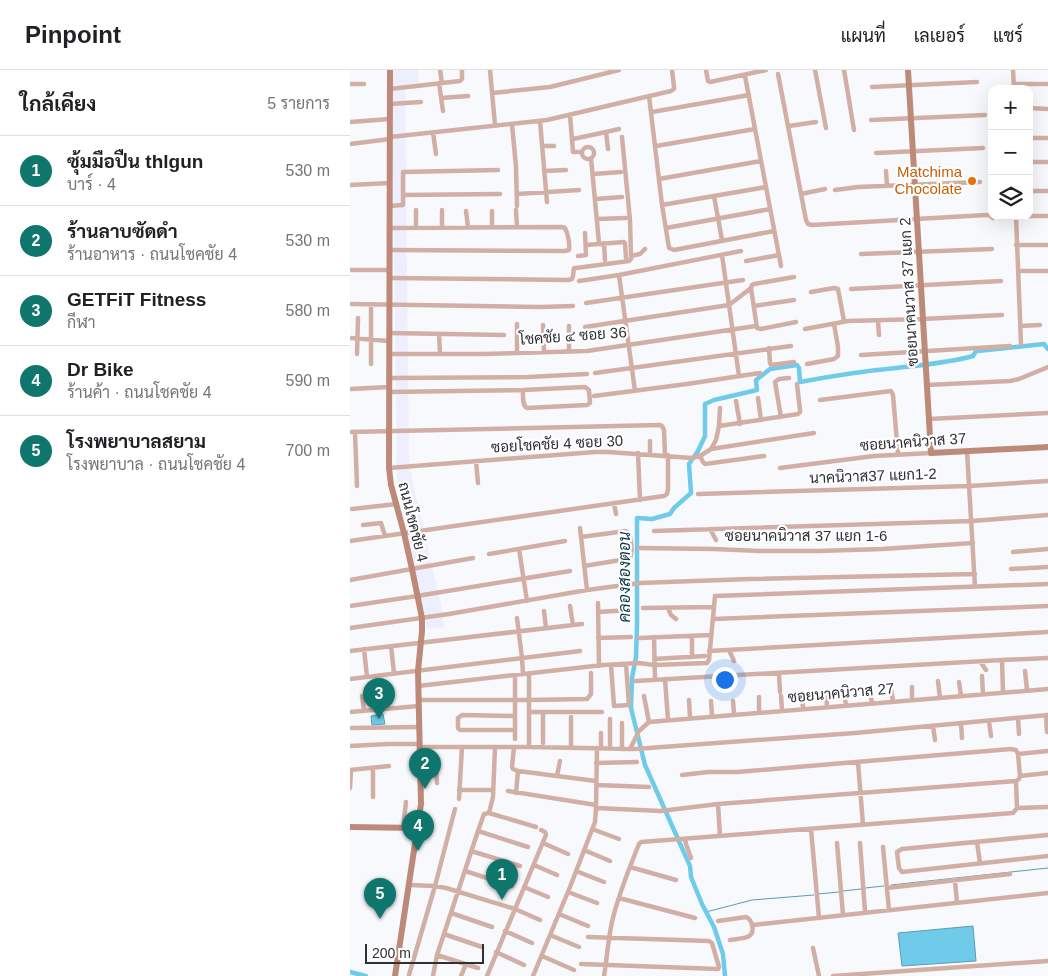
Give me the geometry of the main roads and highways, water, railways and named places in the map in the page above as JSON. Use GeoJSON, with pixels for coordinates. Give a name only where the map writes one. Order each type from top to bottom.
{"type":"FeatureCollection","features":[{"type":"Feature","properties":{"kind":"water"},"geometry":{"type":"Polygon","coordinates":[[[383,714],[385,724],[372,725],[371,716],[383,714]]]}},
{"type":"Feature","properties":{"kind":"water"},"geometry":{"type":"Polygon","coordinates":[[[973,926],[976,961],[902,966],[898,933],[973,926]]]}},
{"type":"Feature","properties":{"kind":"waterway","name":"คลองสองตอน"},"geometry":{"type":"LineString","coordinates":[[725,976],[723,954],[714,927],[702,904],[691,877],[690,866],[645,765],[631,708],[637,626],[637,518],[652,519],[670,514],[691,493],[689,464],[705,436],[705,404],[714,400],[757,390],[756,380],[770,369],[797,365],[800,382],[954,360],[973,356],[976,351],[1044,344],[1048,349]]}},
{"type":"Feature","properties":{"kind":"waterway"},"geometry":{"type":"LineString","coordinates":[[891,885],[1048,868]]}},
{"type":"Feature","properties":{"kind":"waterway"},"geometry":{"type":"LineString","coordinates":[[865,888],[884,886]]}},
{"type":"Feature","properties":{"kind":"waterway"},"geometry":{"type":"LineString","coordinates":[[843,891],[861,889]]}},
{"type":"Feature","properties":{"kind":"waterway"},"geometry":{"type":"LineString","coordinates":[[818,894],[839,892]]}},
{"type":"Feature","properties":{"kind":"waterway"},"geometry":{"type":"LineString","coordinates":[[706,912],[752,900],[814,895]]}},
{"type":"Feature","properties":{"kind":"waterway"},"geometry":{"type":"LineString","coordinates":[[350,972],[366,976]]}},
{"type":"Feature","properties":{"kind":"place","name":"Matchima Chocolate"},"geometry":{"type":"Point","coordinates":[972,181]}},
{"type":"Feature","properties":{"kind":"place","name":"GETFiT Fitness"},"geometry":{"type":"Point","coordinates":[379,719]}},
{"type":"Feature","properties":{"kind":"place","name":"ร้านลาบซัดดำ"},"geometry":{"type":"Point","coordinates":[425,789]}},
{"type":"Feature","properties":{"kind":"place","name":"Dr Bike"},"geometry":{"type":"Point","coordinates":[418,851]}},
{"type":"Feature","properties":{"kind":"place","name":"ซุ้มมือปืน thlgun"},"geometry":{"type":"Point","coordinates":[502,900]}},
{"type":"Feature","properties":{"kind":"place","name":"โรงพยาบาลสยาม"},"geometry":{"type":"Point","coordinates":[380,919]}}]}
